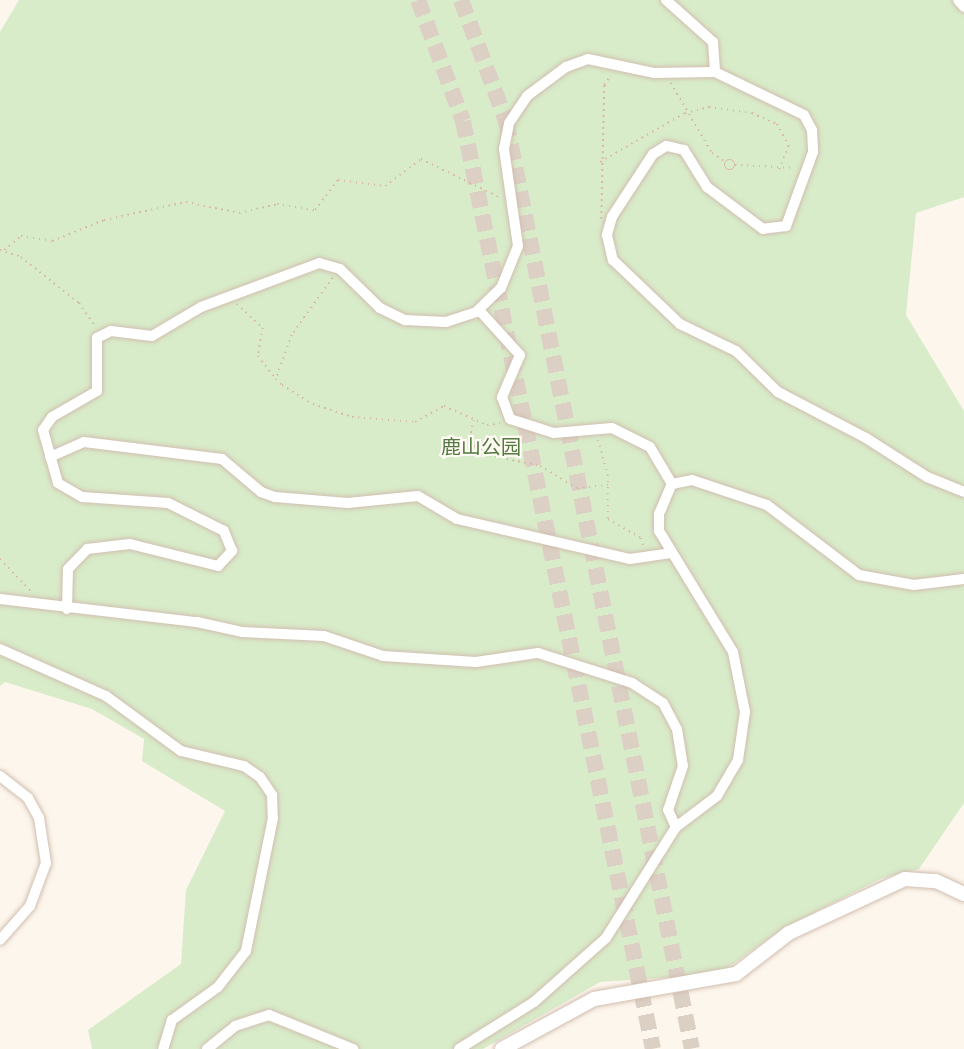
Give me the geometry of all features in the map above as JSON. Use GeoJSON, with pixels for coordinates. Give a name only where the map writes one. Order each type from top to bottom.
{"type":"FeatureCollection","features":[{"type":"Feature","properties":{"kind":"street"},"geometry":{"type":"LineString","coordinates":[[666,0],[712,42],[715,72]]}},
{"type":"Feature","properties":{"kind":"street"},"geometry":{"type":"LineString","coordinates":[[958,0],[964,7]]}},
{"type":"Feature","properties":{"kind":"street"},"geometry":{"type":"LineString","coordinates":[[67,609],[68,569],[87,549],[130,544],[218,566],[227,561],[232,545],[219,528],[160,500],[70,493],[58,483],[43,434],[48,421],[99,387],[93,348],[100,334],[153,336],[233,294],[311,264],[340,269],[380,308],[405,320],[446,322],[479,310],[512,267],[519,236],[505,141],[521,102],[574,63],[602,59],[668,72],[715,72],[799,110],[814,137],[810,162],[789,222],[771,231],[707,186],[684,150],[666,146],[653,154],[610,223],[608,243],[617,268],[686,329],[736,351],[790,399],[866,438],[927,477],[964,492]]}},
{"type":"Feature","properties":{"kind":"street"},"geometry":{"type":"LineString","coordinates":[[479,310],[520,355],[502,398],[508,416],[554,433],[597,427],[645,443],[672,484]]}},
{"type":"Feature","properties":{"kind":"street"},"geometry":{"type":"LineString","coordinates":[[50,457],[84,442],[222,459],[268,495],[338,503],[418,496],[457,519],[644,561],[671,553]]}},
{"type":"Feature","properties":{"kind":"street"},"geometry":{"type":"LineString","coordinates":[[672,484],[692,480],[767,506],[843,566],[869,578],[914,585],[964,579]]}},
{"type":"Feature","properties":{"kind":"street"},"geometry":{"type":"LineString","coordinates":[[459,1049],[534,1002],[598,946],[630,905],[676,827],[717,796],[729,780],[741,748],[745,712],[728,642],[671,553],[658,522],[672,484]]}},
{"type":"Feature","properties":{"kind":"street"},"geometry":{"type":"LineString","coordinates":[[0,599],[67,609],[197,622],[242,632],[324,636],[383,656],[476,662],[538,653],[632,683],[663,703],[677,729],[683,766],[668,810],[676,827]]}},
{"type":"Feature","properties":{"kind":"street"},"geometry":{"type":"LineString","coordinates":[[0,649],[106,696],[181,751],[244,766],[261,777],[272,795],[273,818],[246,951],[219,987],[172,1020],[163,1049]]}},
{"type":"Feature","properties":{"kind":"street"},"geometry":{"type":"LineString","coordinates":[[0,777],[28,798],[39,818],[46,863],[30,906],[0,940]]}},
{"type":"Feature","properties":{"kind":"street"},"geometry":{"type":"LineString","coordinates":[[502,1049],[594,999],[736,974],[789,933],[905,879],[936,881],[964,894]]}},
{"type":"Feature","properties":{"kind":"street"},"geometry":{"type":"LineString","coordinates":[[207,1049],[235,1026],[269,1015],[353,1049]]}},
{"type":"Feature","properties":{"kind":"path"},"geometry":{"type":"LineString","coordinates":[[610,223],[598,216],[604,85],[622,64]]}},
{"type":"Feature","properties":{"kind":"path"},"geometry":{"type":"LineString","coordinates":[[668,72],[685,113],[713,155],[735,165],[779,171],[810,162]]}},
{"type":"Feature","properties":{"kind":"path"},"geometry":{"type":"LineString","coordinates":[[600,162],[685,113],[710,107],[771,120],[789,141],[779,171]]}},
{"type":"Feature","properties":{"kind":"path"},"geometry":{"type":"LineString","coordinates":[[4,250],[21,236],[52,241],[104,220],[186,202],[239,213],[277,204],[315,210],[338,180],[385,186],[425,158],[514,205]]}},
{"type":"Feature","properties":{"kind":"path"},"geometry":{"type":"LineString","coordinates":[[726,162],[729,170],[735,165]]}},
{"type":"Feature","properties":{"kind":"path"},"geometry":{"type":"LineString","coordinates":[[0,250],[4,250],[79,303],[100,334]]}},
{"type":"Feature","properties":{"kind":"path"},"geometry":{"type":"LineString","coordinates":[[276,379],[297,327],[340,269]]}},
{"type":"Feature","properties":{"kind":"path"},"geometry":{"type":"LineString","coordinates":[[233,294],[240,312],[263,328],[258,356],[276,379],[305,400],[345,415],[415,422],[444,406],[474,420],[494,426],[508,416]]}},
{"type":"Feature","properties":{"kind":"path"},"geometry":{"type":"LineString","coordinates":[[474,420],[469,443],[489,455],[540,466],[577,488],[608,485]]}},
{"type":"Feature","properties":{"kind":"path"},"geometry":{"type":"LineString","coordinates":[[597,427],[608,485],[608,519],[641,538],[644,561]]}},
{"type":"Feature","properties":{"kind":"path"},"geometry":{"type":"LineString","coordinates":[[0,559],[32,592]]}},
{"type":"Feature","properties":{"kind":"green space","name":"鹿山公园"},"geometry":{"type":"Polygon","coordinates":[[[19,0],[964,0],[964,197],[916,213],[906,315],[964,411],[964,803],[919,869],[880,879],[782,929],[719,974],[600,982],[483,1049],[92,1049],[88,1030],[181,964],[186,890],[225,811],[142,761],[144,739],[92,709],[5,682],[0,686],[0,32],[19,0]]]}},
{"type":"Feature","properties":{"kind":"tunnel"},"geometry":{"type":"LineString","coordinates":[[418,0],[463,121],[653,1049]]}},
{"type":"Feature","properties":{"kind":"tunnel"},"geometry":{"type":"LineString","coordinates":[[461,0],[506,121],[692,1049]]}}]}
